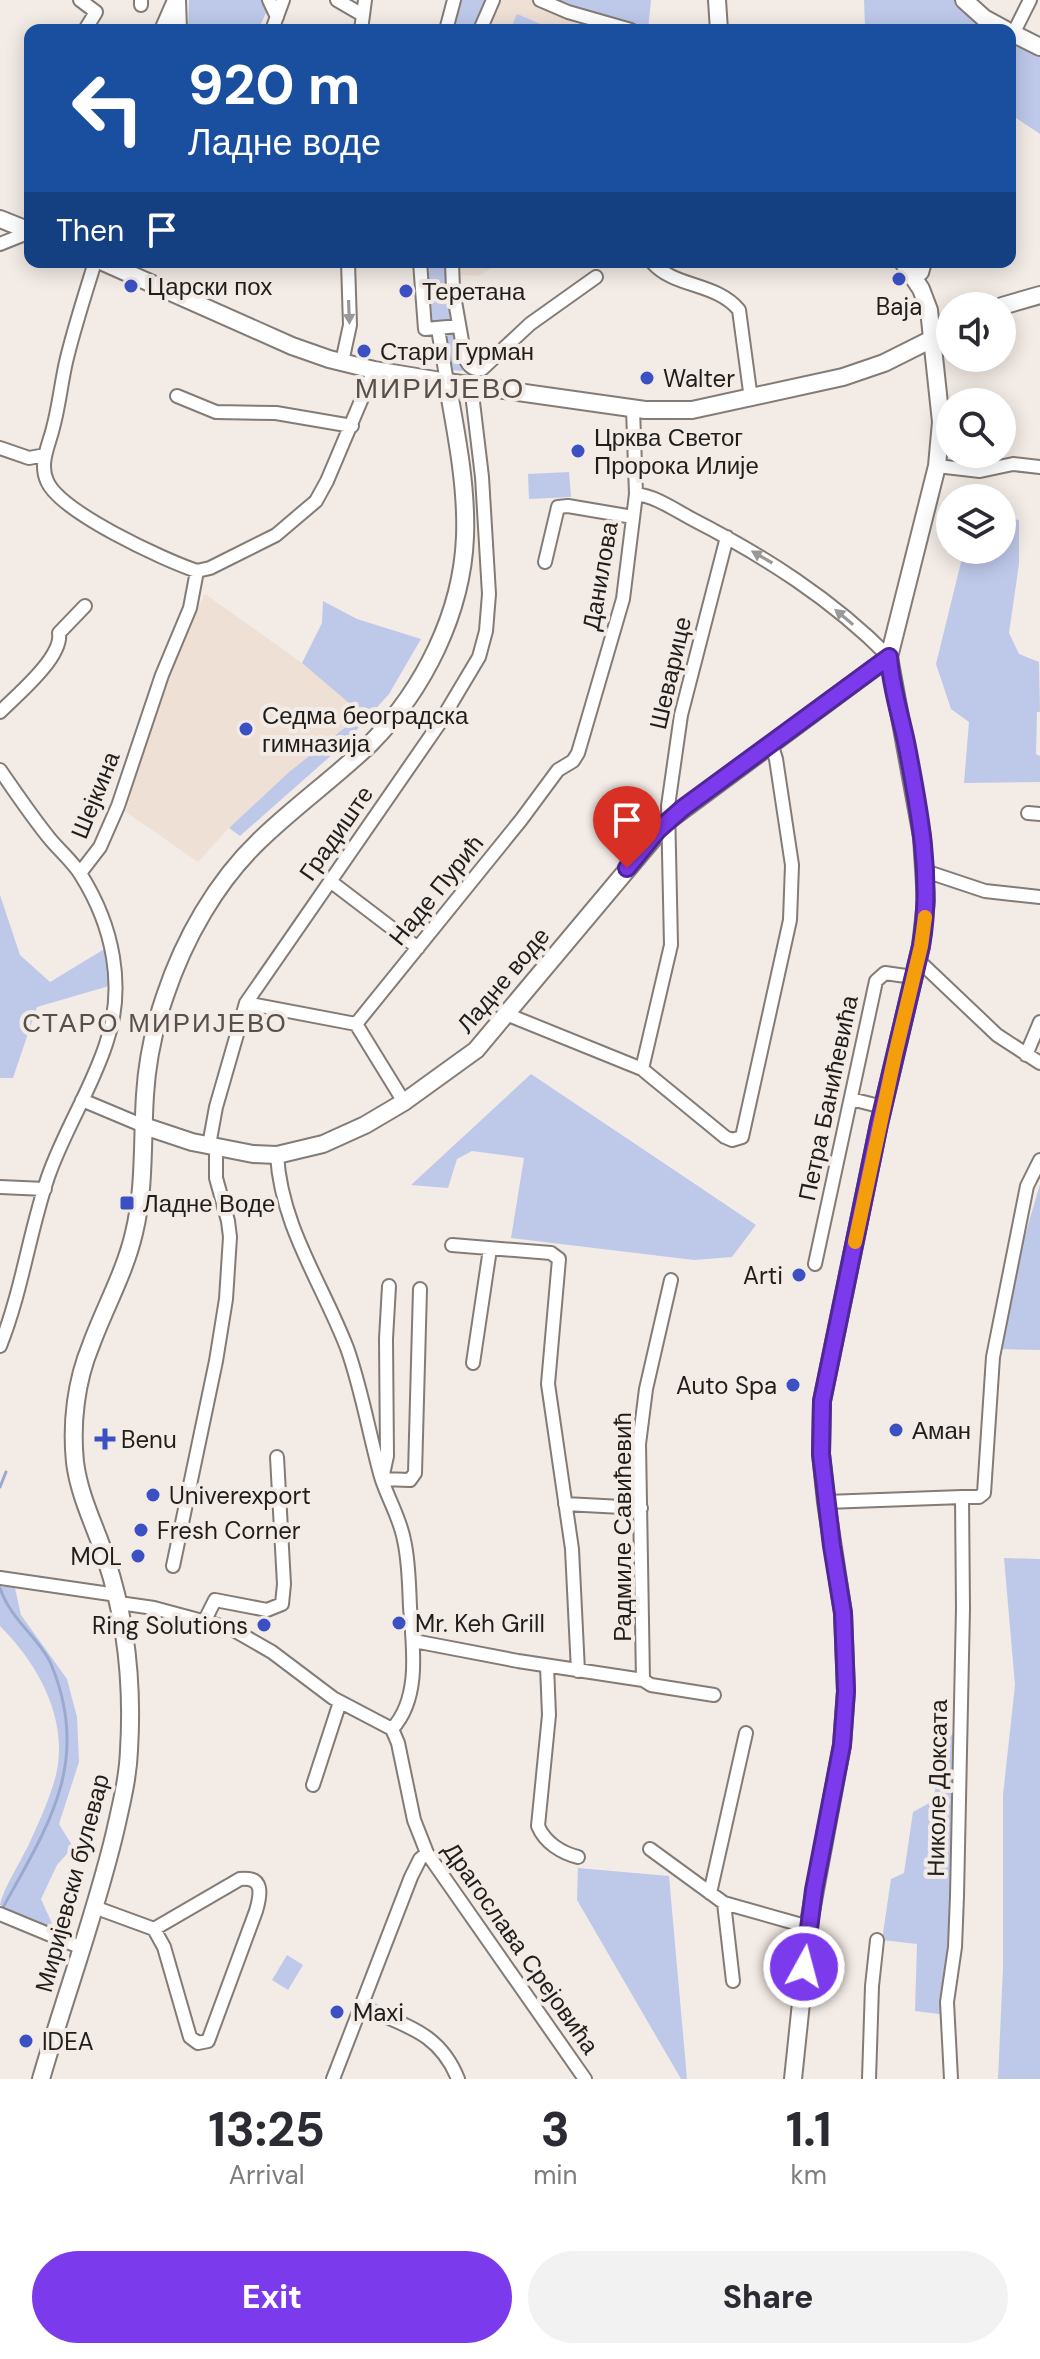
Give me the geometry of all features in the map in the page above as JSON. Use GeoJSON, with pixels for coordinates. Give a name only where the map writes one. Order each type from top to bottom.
{"type":"FeatureCollection","features":[{"type":"Feature","properties":{"kind":"main road"},"geometry":{"type":"LineString","coordinates":[[176,0],[178,24]]}},
{"type":"Feature","properties":{"kind":"main road"},"geometry":{"type":"LineString","coordinates":[[717,0],[719,24]]}},
{"type":"Feature","properties":{"kind":"main road"},"geometry":{"type":"LineString","coordinates":[[964,0],[995,24]]}},
{"type":"Feature","properties":{"kind":"main road"},"geometry":{"type":"LineString","coordinates":[[1016,35],[1040,47]]}},
{"type":"Feature","properties":{"kind":"main road"},"geometry":{"type":"LineString","coordinates":[[0,219],[24,229]]}},
{"type":"Feature","properties":{"kind":"main road"},"geometry":{"type":"LineString","coordinates":[[116,268],[292,346],[342,362],[447,382],[633,409],[676,412],[751,399],[866,370],[936,337]]}},
{"type":"Feature","properties":{"kind":"main road"},"geometry":{"type":"LineString","coordinates":[[908,268],[929,310],[938,388]]}},
{"type":"Feature","properties":{"kind":"main road"},"geometry":{"type":"LineString","coordinates":[[1016,302],[1040,295]]}},
{"type":"Feature","properties":{"kind":"main road","name":"Миријевски булевар"},"geometry":{"type":"LineString","coordinates":[[41,2079],[94,1907],[122,1800],[130,1747],[130,1673],[118,1599],[76,1469],[75,1413],[89,1348],[125,1266],[134,1232],[142,1181],[148,1068],[159,1012],[184,948],[222,884],[253,847],[357,756],[387,725],[419,680],[447,623],[459,578],[465,532],[462,480],[447,382]]}},
{"type":"Feature","properties":{"kind":"main road"},"geometry":{"type":"LineString","coordinates":[[793,2079],[809,1927],[842,1745],[846,1691],[843,1613],[826,1502],[821,1426],[825,1379],[925,916],[925,871],[919,816],[889,657],[936,468]]}},
{"type":"Feature","properties":{"kind":"main road","name":"Ладне воде"},"geometry":{"type":"LineString","coordinates":[[144,1126],[212,1146],[277,1155],[323,1144],[365,1125],[404,1102],[470,1056],[668,821],[889,657]]}},
{"type":"Feature","properties":{"kind":"street"},"geometry":{"type":"LineString","coordinates":[[80,0],[92,7],[95,16],[89,24]]}},
{"type":"Feature","properties":{"kind":"street"},"geometry":{"type":"LineString","coordinates":[[164,24],[176,0]]}},
{"type":"Feature","properties":{"kind":"street"},"geometry":{"type":"LineString","coordinates":[[269,0],[277,17]]}},
{"type":"Feature","properties":{"kind":"street"},"geometry":{"type":"LineString","coordinates":[[274,24],[283,0]]}},
{"type":"Feature","properties":{"kind":"street"},"geometry":{"type":"LineString","coordinates":[[337,0],[361,14]]}},
{"type":"Feature","properties":{"kind":"street"},"geometry":{"type":"LineString","coordinates":[[361,24],[365,0]]}},
{"type":"Feature","properties":{"kind":"street"},"geometry":{"type":"LineString","coordinates":[[448,24],[454,0]]}},
{"type":"Feature","properties":{"kind":"street"},"geometry":{"type":"LineString","coordinates":[[483,24],[493,0]]}},
{"type":"Feature","properties":{"kind":"street"},"geometry":{"type":"LineString","coordinates":[[540,0],[610,24]]}},
{"type":"Feature","properties":{"kind":"street"},"geometry":{"type":"LineString","coordinates":[[1015,24],[1030,0]]}},
{"type":"Feature","properties":{"kind":"street"},"geometry":{"type":"LineString","coordinates":[[0,244],[24,236]]}},
{"type":"Feature","properties":{"kind":"street"},"geometry":{"type":"LineString","coordinates":[[93,268],[66,361],[45,455],[46,480],[53,492],[64,501],[109,530],[197,571],[210,568],[263,542],[306,511],[322,493],[374,370]]}},
{"type":"Feature","properties":{"kind":"street"},"geometry":{"type":"LineString","coordinates":[[342,362],[350,325],[348,268]]}},
{"type":"Feature","properties":{"kind":"street"},"geometry":{"type":"LineString","coordinates":[[421,268],[432,329],[447,382]]}},
{"type":"Feature","properties":{"kind":"street"},"geometry":{"type":"LineString","coordinates":[[452,268],[465,358],[471,368],[482,369],[530,324],[596,277]]}},
{"type":"Feature","properties":{"kind":"street"},"geometry":{"type":"LineString","coordinates":[[659,268],[668,276],[731,301],[739,310],[751,399]]}},
{"type":"Feature","properties":{"kind":"street"},"geometry":{"type":"LineString","coordinates":[[915,278],[923,268]]}},
{"type":"Feature","properties":{"kind":"street"},"geometry":{"type":"LineString","coordinates":[[432,329],[459,326]]}},
{"type":"Feature","properties":{"kind":"street"},"geometry":{"type":"LineString","coordinates":[[177,396],[216,412],[276,413],[352,426]]}},
{"type":"Feature","properties":{"kind":"street","name":"Градиште"},"geometry":{"type":"LineString","coordinates":[[173,1566],[226,1299],[230,1237],[212,1146],[216,1107],[246,1003],[439,724],[475,667],[483,646],[489,594],[482,477],[473,402]]}},
{"type":"Feature","properties":{"kind":"street","name":"Данилова"},"geometry":{"type":"LineString","coordinates":[[549,782],[558,770],[573,761],[579,749],[623,599],[636,494],[633,409]]}},
{"type":"Feature","properties":{"kind":"street"},"geometry":{"type":"LineString","coordinates":[[0,448],[27,458],[45,455]]}},
{"type":"Feature","properties":{"kind":"street"},"geometry":{"type":"LineString","coordinates":[[1016,464],[1040,467]]}},
{"type":"Feature","properties":{"kind":"street"},"geometry":{"type":"LineString","coordinates":[[954,468],[980,471],[994,468]]}},
{"type":"Feature","properties":{"kind":"street"},"geometry":{"type":"LineString","coordinates":[[636,494],[666,505],[727,537],[796,578],[889,657]]}},
{"type":"Feature","properties":{"kind":"street"},"geometry":{"type":"LineString","coordinates":[[545,562],[558,507],[633,517]]}},
{"type":"Feature","properties":{"kind":"street","name":"Шеварице"},"geometry":{"type":"LineString","coordinates":[[642,1069],[671,945],[668,821],[681,715],[727,537]]}},
{"type":"Feature","properties":{"kind":"street","name":"Шејкина"},"geometry":{"type":"LineString","coordinates":[[0,1346],[23,1279],[45,1189],[109,1035],[115,1008],[116,984],[108,933],[80,873],[100,847],[118,806],[162,675],[190,608],[197,571]]}},
{"type":"Feature","properties":{"kind":"street"},"geometry":{"type":"LineString","coordinates":[[0,712],[45,664],[59,645],[60,632],[85,606]]}},
{"type":"Feature","properties":{"kind":"street"},"geometry":{"type":"LineString","coordinates":[[506,1014],[642,1069],[725,1137],[738,1139],[745,1132],[790,920],[792,865],[771,743]]}},
{"type":"Feature","properties":{"kind":"street"},"geometry":{"type":"LineString","coordinates":[[0,770],[80,873]]}},
{"type":"Feature","properties":{"kind":"street","name":"Наде Пурић"},"geometry":{"type":"LineString","coordinates":[[356,1024],[549,782]]}},
{"type":"Feature","properties":{"kind":"street"},"geometry":{"type":"LineString","coordinates":[[925,871],[985,891],[1040,897]]}},
{"type":"Feature","properties":{"kind":"street"},"geometry":{"type":"LineString","coordinates":[[330,881],[418,948]]}},
{"type":"Feature","properties":{"kind":"street"},"geometry":{"type":"LineString","coordinates":[[917,959],[997,1035],[1040,1063]]}},
{"type":"Feature","properties":{"kind":"street","name":"Петра Банићевића"},"geometry":{"type":"LineString","coordinates":[[815,1264],[876,981],[885,973],[913,977]]}},
{"type":"Feature","properties":{"kind":"street"},"geometry":{"type":"LineString","coordinates":[[246,1003],[356,1024],[404,1102]]}},
{"type":"Feature","properties":{"kind":"street"},"geometry":{"type":"LineString","coordinates":[[1026,1055],[1040,1022]]}},
{"type":"Feature","properties":{"kind":"street"},"geometry":{"type":"LineString","coordinates":[[851,1099],[883,1107]]}},
{"type":"Feature","properties":{"kind":"street","name":"Ладне воде"},"geometry":{"type":"LineString","coordinates":[[82,1100],[144,1126]]}},
{"type":"Feature","properties":{"kind":"street"},"geometry":{"type":"LineString","coordinates":[[3,1578],[118,1599],[232,1629],[260,1644],[340,1702],[392,1729],[398,1722],[412,1681],[414,1641],[405,1543],[382,1479],[346,1347],[293,1230],[281,1191],[277,1155]]}},
{"type":"Feature","properties":{"kind":"street"},"geometry":{"type":"LineString","coordinates":[[826,1502],[979,1497],[984,1493],[993,1357],[1027,1186],[1040,1160]]}},
{"type":"Feature","properties":{"kind":"street"},"geometry":{"type":"LineString","coordinates":[[0,1187],[45,1189]]}},
{"type":"Feature","properties":{"kind":"street"},"geometry":{"type":"LineString","coordinates":[[452,1245],[551,1253],[559,1259],[548,1384],[574,1580],[578,1671]]}},
{"type":"Feature","properties":{"kind":"street"},"geometry":{"type":"LineString","coordinates":[[473,1363],[490,1249]]}},
{"type":"Feature","properties":{"kind":"street","name":"Радмиле Савићевић"},"geometry":{"type":"LineString","coordinates":[[643,1680],[641,1421],[671,1280]]}},
{"type":"Feature","properties":{"kind":"street"},"geometry":{"type":"LineString","coordinates":[[382,1479],[387,1456],[389,1286]]}},
{"type":"Feature","properties":{"kind":"street"},"geometry":{"type":"LineString","coordinates":[[382,1479],[410,1480],[415,1473],[420,1289]]}},
{"type":"Feature","properties":{"kind":"street"},"geometry":{"type":"LineString","coordinates":[[205,1620],[215,1600],[267,1610],[282,1604],[284,1584],[277,1457]]}},
{"type":"Feature","properties":{"kind":"street","name":"Николе Доксата"},"geometry":{"type":"LineString","coordinates":[[951,2079],[947,2002],[955,1947],[957,1896],[962,1497]]}},
{"type":"Feature","properties":{"kind":"street"},"geometry":{"type":"LineString","coordinates":[[565,1504],[641,1508]]}},
{"type":"Feature","properties":{"kind":"street"},"geometry":{"type":"LineString","coordinates":[[414,1641],[714,1695]]}},
{"type":"Feature","properties":{"kind":"street"},"geometry":{"type":"LineString","coordinates":[[547,1666],[549,1715],[538,1826],[546,1839],[565,1853],[578,1857]]}},
{"type":"Feature","properties":{"kind":"street"},"geometry":{"type":"LineString","coordinates":[[313,1785],[340,1702]]}},
{"type":"Feature","properties":{"kind":"street","name":"Драгослава Срејовића"},"geometry":{"type":"LineString","coordinates":[[392,1729],[398,1743],[414,1820],[427,1853],[585,2079]]}},
{"type":"Feature","properties":{"kind":"street"},"geometry":{"type":"LineString","coordinates":[[710,1893],[746,1733]]}},
{"type":"Feature","properties":{"kind":"street"},"geometry":{"type":"LineString","coordinates":[[650,1849],[724,1903],[809,1927]]}},
{"type":"Feature","properties":{"kind":"street"},"geometry":{"type":"LineString","coordinates":[[333,2079],[411,1877],[420,1859],[427,1853]]}},
{"type":"Feature","properties":{"kind":"street"},"geometry":{"type":"LineString","coordinates":[[94,1907],[154,1929],[164,1947],[190,2037],[198,2043],[210,2038],[261,1895],[256,1882],[248,1878],[240,1879],[154,1929]]}},
{"type":"Feature","properties":{"kind":"street"},"geometry":{"type":"LineString","coordinates":[[724,1903],[733,1981]]}},
{"type":"Feature","properties":{"kind":"street"},"geometry":{"type":"LineString","coordinates":[[2,1915],[82,1948]]}},
{"type":"Feature","properties":{"kind":"street"},"geometry":{"type":"LineString","coordinates":[[869,2079],[877,1940]]}},
{"type":"Feature","properties":{"kind":"street"},"geometry":{"type":"LineString","coordinates":[[361,2006],[431,2039],[448,2055],[458,2079]]}},
{"type":"Feature","properties":{"kind":"shaded area"},"geometry":{"type":"Polygon","coordinates":[[[189,0],[272,0],[261,24],[188,24],[189,0]]]}},
{"type":"Feature","properties":{"kind":"shaded area"},"geometry":{"type":"Polygon","coordinates":[[[462,0],[488,0],[477,24],[455,24],[462,0]]]}},
{"type":"Feature","properties":{"kind":"shaded area"},"geometry":{"type":"Polygon","coordinates":[[[498,0],[533,0],[602,24],[488,24],[498,0]]]}},
{"type":"Feature","properties":{"kind":"shaded area"},"geometry":{"type":"Polygon","coordinates":[[[540,0],[651,0],[649,24],[614,24],[540,0]]]}},
{"type":"Feature","properties":{"kind":"shaded area"},"geometry":{"type":"Polygon","coordinates":[[[864,0],[957,0],[990,24],[865,24],[864,0]]]}},
{"type":"Feature","properties":{"kind":"shaded area"},"geometry":{"type":"Polygon","coordinates":[[[517,14],[541,24],[513,24],[517,14]]]}},
{"type":"Feature","properties":{"kind":"shaded area"},"geometry":{"type":"Polygon","coordinates":[[[1016,40],[1040,51],[1040,134],[1016,118],[1016,40]]]}},
{"type":"Feature","properties":{"kind":"shaded area"},"geometry":{"type":"Polygon","coordinates":[[[427,268],[448,268],[450,319],[431,321],[426,315],[427,268]]]}},
{"type":"Feature","properties":{"kind":"shaded area"},"geometry":{"type":"Polygon","coordinates":[[[458,268],[490,268],[478,276],[458,275],[458,268]]]}},
{"type":"Feature","properties":{"kind":"shaded area"},"geometry":{"type":"Polygon","coordinates":[[[453,332],[457,335],[463,371],[450,370],[445,335],[453,332]]]}},
{"type":"Feature","properties":{"kind":"shaded area"},"geometry":{"type":"Polygon","coordinates":[[[569,472],[571,497],[529,499],[528,474],[569,472]]]}},
{"type":"Feature","properties":{"kind":"shaded area"},"geometry":{"type":"Polygon","coordinates":[[[1016,519],[1019,520],[1019,564],[1009,633],[1019,654],[1039,662],[1040,712],[1037,712],[1036,754],[1040,756],[1040,782],[964,783],[969,722],[951,709],[936,664],[961,564],[1016,564],[1016,519]]]}},
{"type":"Feature","properties":{"kind":"shaded area","name":"Седма београдска гимназија"},"geometry":{"type":"Polygon","coordinates":[[[205,594],[302,663],[363,713],[289,772],[198,862],[126,812],[143,745],[180,647],[205,594]]]}},
{"type":"Feature","properties":{"kind":"shaded area"},"geometry":{"type":"Polygon","coordinates":[[[323,601],[357,619],[421,639],[389,694],[343,745],[240,836],[229,828],[289,772],[362,714],[302,663],[322,623],[323,601]]]}},
{"type":"Feature","properties":{"kind":"shaded area"},"geometry":{"type":"Polygon","coordinates":[[[0,895],[20,955],[50,982],[111,945],[116,984],[37,1007],[13,1078],[0,1078],[0,895]]]}},
{"type":"Feature","properties":{"kind":"shaded area"},"geometry":{"type":"Polygon","coordinates":[[[531,1074],[756,1225],[732,1257],[694,1260],[511,1238],[524,1158],[472,1151],[457,1159],[448,1188],[411,1185],[531,1074]]]}},
{"type":"Feature","properties":{"kind":"shaded area"},"geometry":{"type":"Polygon","coordinates":[[[1040,1184],[1040,1350],[1000,1349],[1017,1263],[1040,1184]]]}},
{"type":"Feature","properties":{"kind":"shaded area"},"geometry":{"type":"Polygon","coordinates":[[[1004,1558],[1040,1559],[1040,2079],[998,2079],[1003,1968],[1003,1795],[1015,1685],[1004,1558]]]}},
{"type":"Feature","properties":{"kind":"shaded area"},"geometry":{"type":"Polygon","coordinates":[[[0,1586],[15,1588],[21,1615],[67,1679],[77,1717],[79,1762],[59,1824],[73,1847],[57,1865],[41,1899],[55,1930],[0,1905],[47,1801],[59,1754],[54,1713],[47,1694],[27,1657],[0,1626],[0,1586]]]}},
{"type":"Feature","properties":{"kind":"shaded area"},"geometry":{"type":"Polygon","coordinates":[[[960,1723],[947,2015],[915,2011],[917,1944],[882,1940],[891,1879],[904,1873],[913,1812],[931,1802],[935,1791],[936,1757],[960,1723]]]}},
{"type":"Feature","properties":{"kind":"shaded area"},"geometry":{"type":"Polygon","coordinates":[[[578,1868],[669,1876],[687,2079],[681,2079],[577,1900],[578,1868]]]}},
{"type":"Feature","properties":{"kind":"shaded area"},"geometry":{"type":"Polygon","coordinates":[[[287,1955],[303,1965],[288,1990],[272,1980],[287,1955]]]}},
{"type":"Feature","properties":{"kind":"waterway"},"geometry":{"type":"LineString","coordinates":[[0,1487],[6,1472]]}},
{"type":"Feature","properties":{"kind":"waterway"},"geometry":{"type":"LineString","coordinates":[[0,1588],[11,1610],[40,1645],[51,1664],[63,1699],[67,1732],[66,1763],[59,1792],[34,1850],[1,1911]]}},
{"type":"Feature","properties":{"kind":"slow traffic"},"geometry":{"type":"LineString","coordinates":[[855,1242],[925,917]]}},
{"type":"Feature","properties":{"kind":"place","name":"Baja"},"geometry":{"type":"Point","coordinates":[899,279]}},
{"type":"Feature","properties":{"kind":"place","name":"Царски пох"},"geometry":{"type":"Point","coordinates":[131,286]}},
{"type":"Feature","properties":{"kind":"place","name":"Теретана"},"geometry":{"type":"Point","coordinates":[406,291]}},
{"type":"Feature","properties":{"kind":"place","name":"Стари Гурман"},"geometry":{"type":"Point","coordinates":[364,351]}},
{"type":"Feature","properties":{"kind":"place","name":"Walter"},"geometry":{"type":"Point","coordinates":[647,378]}},
{"type":"Feature","properties":{"kind":"place","name":"Црква Светог Пророка Илије"},"geometry":{"type":"Point","coordinates":[578,451]}},
{"type":"Feature","properties":{"kind":"place","name":"Седма београдска гимназија"},"geometry":{"type":"Point","coordinates":[246,729]}},
{"type":"Feature","properties":{"kind":"place","name":"Ладне Воде"},"geometry":{"type":"Point","coordinates":[127,1203]}},
{"type":"Feature","properties":{"kind":"place","name":"Arti"},"geometry":{"type":"Point","coordinates":[799,1275]}},
{"type":"Feature","properties":{"kind":"place","name":"Auto Spa"},"geometry":{"type":"Point","coordinates":[793,1385]}},
{"type":"Feature","properties":{"kind":"place","name":"Аман"},"geometry":{"type":"Point","coordinates":[896,1430]}},
{"type":"Feature","properties":{"kind":"place","name":"Benu"},"geometry":{"type":"Point","coordinates":[105,1439]}},
{"type":"Feature","properties":{"kind":"place","name":"Univerexport"},"geometry":{"type":"Point","coordinates":[153,1495]}},
{"type":"Feature","properties":{"kind":"place","name":"Fresh Corner"},"geometry":{"type":"Point","coordinates":[141,1530]}},
{"type":"Feature","properties":{"kind":"place","name":"MOL"},"geometry":{"type":"Point","coordinates":[138,1556]}},
{"type":"Feature","properties":{"kind":"place","name":"Mr. Keh Grill"},"geometry":{"type":"Point","coordinates":[399,1623]}},
{"type":"Feature","properties":{"kind":"place","name":"Ring Solutions"},"geometry":{"type":"Point","coordinates":[264,1625]}},
{"type":"Feature","properties":{"kind":"place","name":"Maxi"},"geometry":{"type":"Point","coordinates":[337,2012]}},
{"type":"Feature","properties":{"kind":"place","name":"IDEA"},"geometry":{"type":"Point","coordinates":[26,2041]}},
{"type":"Feature","properties":{"kind":"district","name":"МИРИЈЕВО"},"geometry":{"type":"Point","coordinates":[440,388]}},
{"type":"Feature","properties":{"kind":"district","name":"СТАРО МИРИЈЕВО"},"geometry":{"type":"Point","coordinates":[155,1023]}},
{"type":"Feature","properties":{"kind":"route"},"geometry":{"type":"LineString","coordinates":[[627,868],[658,830],[683,808],[889,657],[922,837],[925,916],[822,1401],[821,1454],[843,1613],[846,1691],[842,1745],[814,1890],[804,1967]]}}]}
